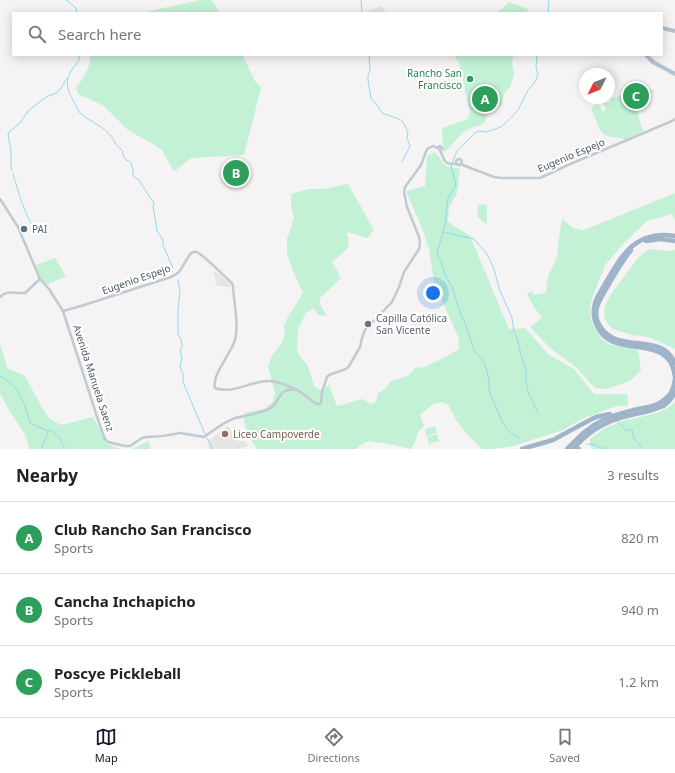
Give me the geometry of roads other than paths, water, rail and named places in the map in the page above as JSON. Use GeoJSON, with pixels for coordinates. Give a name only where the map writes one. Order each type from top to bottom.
{"type":"FeatureCollection","features":[{"type":"Feature","properties":{"kind":"highway"},"geometry":{"type":"LineString","coordinates":[[567,449],[583,433],[608,417],[655,405],[662,402],[671,393],[675,378],[670,361],[662,353],[647,348],[615,343],[606,338],[596,325],[593,313],[598,296],[620,258],[629,248],[639,241],[655,235],[675,236]]}},
{"type":"Feature","properties":{"kind":"highway"},"geometry":{"type":"LineString","coordinates":[[675,241],[661,239],[646,241],[631,250],[619,267],[602,297],[598,306],[597,317],[599,324],[609,336],[618,340],[658,346],[669,354],[675,363]]}},
{"type":"Feature","properties":{"kind":"highway"},"geometry":{"type":"LineString","coordinates":[[577,449],[580,442],[605,423],[618,418],[656,409],[669,401],[675,392]]}},
{"type":"Feature","properties":{"kind":"highway"},"geometry":{"type":"LineString","coordinates":[[522,449],[553,440],[594,418],[618,412],[626,412]]}},
{"type":"Feature","properties":{"kind":"main road"},"geometry":{"type":"LineString","coordinates":[[663,28],[675,32]]}},
{"type":"Feature","properties":{"kind":"main road"},"geometry":{"type":"LineString","coordinates":[[647,56],[675,73]]}},
{"type":"Feature","properties":{"kind":"street","name":"Eugenio Espejo"},"geometry":{"type":"LineString","coordinates":[[63,311],[171,277],[180,272],[189,254],[196,252],[226,277],[232,283],[233,287],[237,316],[235,340],[218,373],[214,384],[215,388],[235,389],[270,381],[297,390],[317,404],[320,404],[327,377],[350,366],[356,356],[367,328],[392,302],[404,272],[420,246],[419,237],[407,207],[404,189],[421,165],[427,149],[433,146],[440,150],[444,160],[448,164],[458,163],[493,176],[501,178],[540,178],[675,119]]}},
{"type":"Feature","properties":{"kind":"street","name":"Avenida Manuela Saenz"},"geometry":{"type":"LineString","coordinates":[[0,199],[18,226],[40,279],[49,289],[63,311],[106,441],[128,446],[134,444],[142,438],[180,433],[204,437],[233,418],[268,409],[275,404],[285,390],[297,390]]}},
{"type":"Feature","properties":{"kind":"street"},"geometry":{"type":"LineString","coordinates":[[0,297],[6,292],[25,293],[40,279]]}},
{"type":"Feature","properties":{"kind":"waterway"},"geometry":{"type":"LineString","coordinates":[[66,0],[76,8],[77,12]]}},
{"type":"Feature","properties":{"kind":"waterway"},"geometry":{"type":"LineString","coordinates":[[361,0],[362,12]]}},
{"type":"Feature","properties":{"kind":"waterway"},"geometry":{"type":"LineString","coordinates":[[548,12],[549,0]]}},
{"type":"Feature","properties":{"kind":"waterway"},"geometry":{"type":"LineString","coordinates":[[79,56],[79,61],[68,78],[68,91],[80,113],[109,134],[122,150],[124,158],[131,163],[133,176],[139,180],[154,203],[153,207],[157,231],[163,240],[163,245],[173,268]]}},
{"type":"Feature","properties":{"kind":"waterway"},"geometry":{"type":"LineString","coordinates":[[369,56],[370,71],[368,80],[371,98],[382,113],[403,122],[408,132],[407,138],[410,146],[402,162]]}},
{"type":"Feature","properties":{"kind":"waterway"},"geometry":{"type":"LineString","coordinates":[[520,439],[514,435],[502,421],[489,391],[489,381],[484,362],[475,352],[452,287],[445,275],[437,253],[445,225],[448,198],[456,185],[451,166],[457,151],[476,132],[486,132],[501,127],[513,116],[538,75],[536,67],[537,56]]}},
{"type":"Feature","properties":{"kind":"waterway"},"geometry":{"type":"LineString","coordinates":[[12,171],[8,133],[19,124],[29,110],[46,97],[56,93],[68,78]]}},
{"type":"Feature","properties":{"kind":"waterway"},"geometry":{"type":"LineString","coordinates":[[13,174],[23,205],[31,223]]}},
{"type":"Feature","properties":{"kind":"waterway"},"geometry":{"type":"LineString","coordinates":[[443,232],[474,239],[487,254],[512,318],[514,332],[526,369],[528,392],[538,413]]}},
{"type":"Feature","properties":{"kind":"waterway"},"geometry":{"type":"LineString","coordinates":[[178,280],[180,292],[178,335],[181,339],[182,347],[180,351],[182,357],[180,367],[183,374],[183,382],[205,434]]}},
{"type":"Feature","properties":{"kind":"waterway"},"geometry":{"type":"LineString","coordinates":[[0,376],[12,384],[17,390],[30,423],[48,431],[42,449]]}},
{"type":"Feature","properties":{"kind":"waterway"},"geometry":{"type":"LineString","coordinates":[[617,421],[626,430],[632,430],[634,438],[642,449]]}},
{"type":"Feature","properties":{"kind":"waterway"},"geometry":{"type":"LineString","coordinates":[[48,431],[52,430],[59,437],[65,449]]}},
{"type":"Feature","properties":{"kind":"waterway"},"geometry":{"type":"LineString","coordinates":[[207,438],[212,449]]}},
{"type":"Feature","properties":{"kind":"waterway"},"geometry":{"type":"LineString","coordinates":[[587,444],[596,445],[600,448],[606,449]]}},
{"type":"Feature","properties":{"kind":"place","name":"Rancho San Francisco"},"geometry":{"type":"Point","coordinates":[470,79]}},
{"type":"Feature","properties":{"kind":"place","name":"Poscye Pickleball"},"geometry":{"type":"Point","coordinates":[636,96]}},
{"type":"Feature","properties":{"kind":"place","name":"Club Rancho San Francisco"},"geometry":{"type":"Point","coordinates":[485,99]}},
{"type":"Feature","properties":{"kind":"place","name":"Cancha Inchapicho"},"geometry":{"type":"Point","coordinates":[236,173]}},
{"type":"Feature","properties":{"kind":"place","name":"PAI"},"geometry":{"type":"Point","coordinates":[24,229]}},
{"type":"Feature","properties":{"kind":"place","name":"Capilla Católica San Vicente"},"geometry":{"type":"Point","coordinates":[368,324]}},
{"type":"Feature","properties":{"kind":"place","name":"Liceo Campoverde"},"geometry":{"type":"Point","coordinates":[225,434]}}]}
